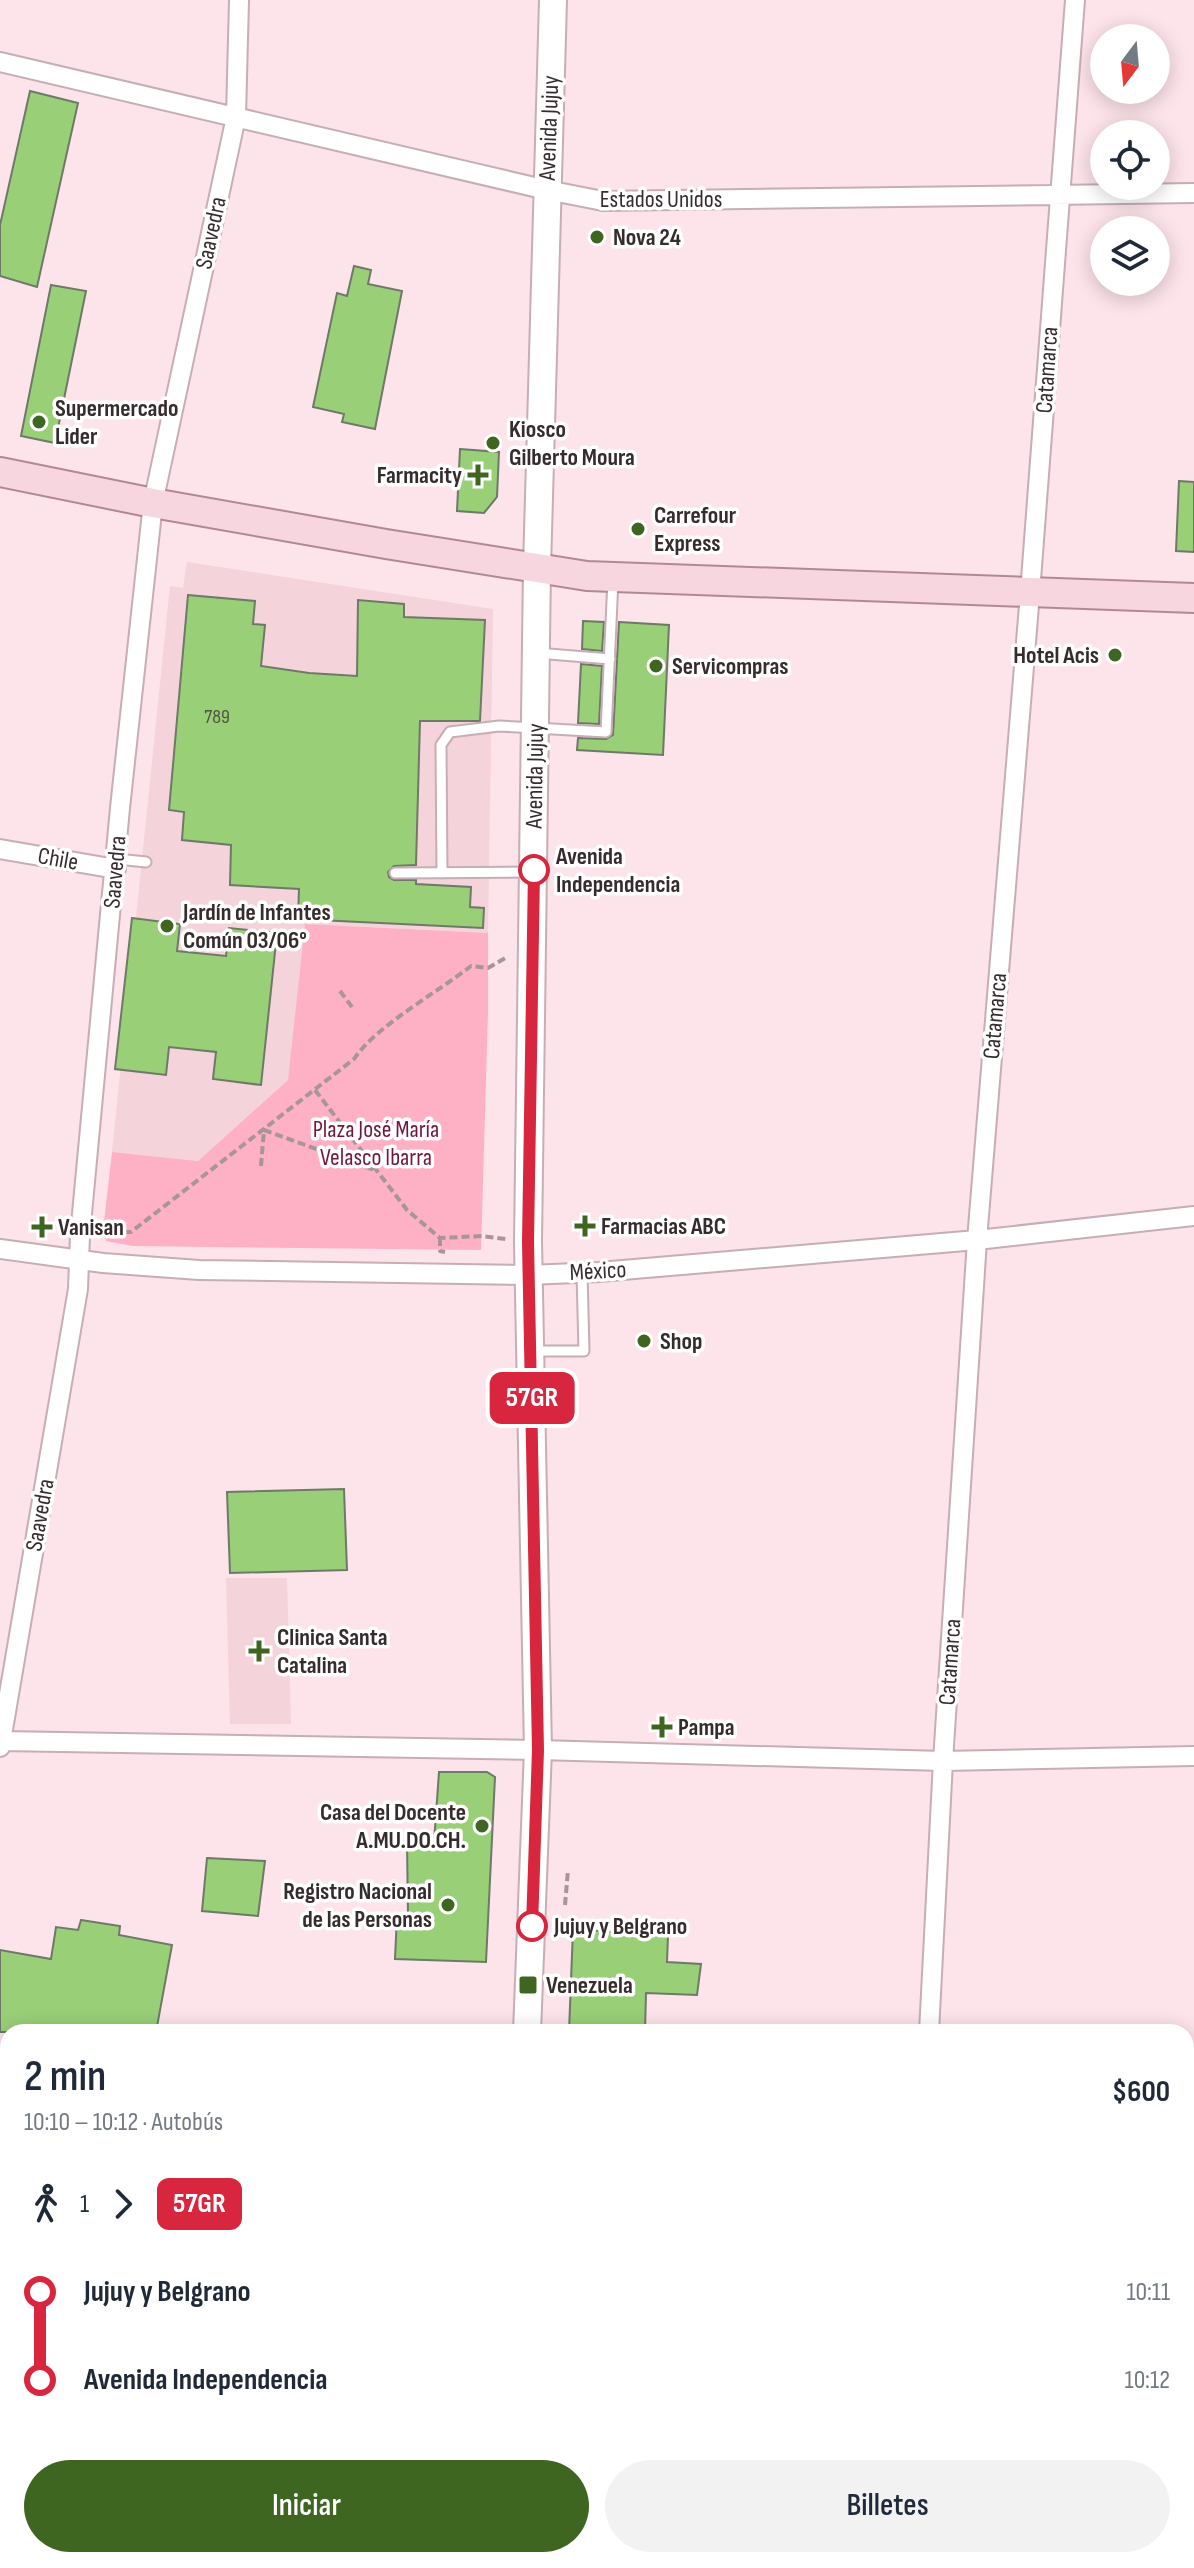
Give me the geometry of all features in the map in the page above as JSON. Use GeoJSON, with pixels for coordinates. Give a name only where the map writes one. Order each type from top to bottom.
{"type":"FeatureCollection","features":[{"type":"Feature","properties":{"kind":"main road","name":"Avenida Jujuy"},"geometry":{"type":"LineString","coordinates":[[527,2024],[538,1750],[528,1242],[537,568],[553,0]]}},
{"type":"Feature","properties":{"kind":"main road"},"geometry":{"type":"LineString","coordinates":[[0,472],[153,503],[587,576],[1194,598]]}},
{"type":"Feature","properties":{"kind":"street","name":"Saavedra"},"geometry":{"type":"LineString","coordinates":[[0,1747],[78,1289],[80,1235],[153,503],[236,117],[239,0]]}},
{"type":"Feature","properties":{"kind":"street","name":"Catamarca"},"geometry":{"type":"LineString","coordinates":[[929,2024],[977,1240],[1075,0]]}},
{"type":"Feature","properties":{"kind":"street","name":"Estados Unidos"},"geometry":{"type":"LineString","coordinates":[[0,62],[603,201],[1194,193]]}},
{"type":"Feature","properties":{"kind":"street","name":"Chile"},"geometry":{"type":"LineString","coordinates":[[0,849],[116,864]]}},
{"type":"Feature","properties":{"kind":"street","name":"México"},"geometry":{"type":"LineString","coordinates":[[0,1249],[79,1260],[199,1270],[529,1275],[977,1240],[1194,1216]]}},
{"type":"Feature","properties":{"kind":"street"},"geometry":{"type":"LineString","coordinates":[[0,1741],[538,1750],[943,1761],[1194,1756]]}},
{"type":"Feature","properties":{"kind":"lane"},"geometry":{"type":"LineString","coordinates":[[442,873],[441,745],[450,732],[499,726],[606,732],[613,577]]}},
{"type":"Feature","properties":{"kind":"lane"},"geometry":{"type":"LineString","coordinates":[[536,653],[610,659]]}},
{"type":"Feature","properties":{"kind":"lane"},"geometry":{"type":"LineString","coordinates":[[116,864],[146,862]]}},
{"type":"Feature","properties":{"kind":"lane"},"geometry":{"type":"LineString","coordinates":[[395,873],[534,872]]}},
{"type":"Feature","properties":{"kind":"lane"},"geometry":{"type":"LineString","coordinates":[[531,1351],[584,1351],[582,1273]]}},
{"type":"Feature","properties":{"kind":"path"},"geometry":{"type":"LineString","coordinates":[[80,1235],[103,1231],[131,1232],[354,1059],[363,1047],[471,966],[488,968],[533,942]]}},
{"type":"Feature","properties":{"kind":"path"},"geometry":{"type":"LineString","coordinates":[[340,991],[352,1007]]}},
{"type":"Feature","properties":{"kind":"path"},"geometry":{"type":"LineString","coordinates":[[315,1090],[407,1210],[440,1238],[482,1236],[528,1242]]}},
{"type":"Feature","properties":{"kind":"path"},"geometry":{"type":"LineString","coordinates":[[261,1166],[264,1130]]}},
{"type":"Feature","properties":{"kind":"path"},"geometry":{"type":"LineString","coordinates":[[264,1130],[377,1170]]}},
{"type":"Feature","properties":{"kind":"path"},"geometry":{"type":"LineString","coordinates":[[565,1905],[568,1870]]}},
{"type":"Feature","properties":{"kind":"path"},"geometry":{"type":"LineString","coordinates":[[716,2568],[730,2568]]}},
{"type":"Feature","properties":{"kind":"shaded area"},"geometry":{"type":"Polygon","coordinates":[[[187,562],[493,609],[488,933],[306,924],[288,1080],[198,1161],[112,1152],[170,586],[183,588],[187,562]]]}},
{"type":"Feature","properties":{"kind":"shaded area","name":"Clinica Santa Catalina"},"geometry":{"type":"Polygon","coordinates":[[[226,1578],[287,1578],[291,1724],[230,1724],[226,1578]]]}},
{"type":"Feature","properties":{"kind":"green space","name":"Plaza José María Velasco Ibarra"},"geometry":{"type":"Polygon","coordinates":[[[305,924],[488,933],[481,1250],[133,1246],[106,1241],[103,1231],[112,1152],[198,1161],[288,1080],[305,924]]]}},
{"type":"Feature","properties":{"kind":"building"},"geometry":{"type":"Polygon","coordinates":[[[30,91],[78,103],[37,287],[0,276],[0,225],[30,91]]]}},
{"type":"Feature","properties":{"kind":"building"},"geometry":{"type":"Polygon","coordinates":[[[354,266],[371,270],[368,284],[402,291],[375,429],[342,422],[344,414],[313,407],[337,293],[347,296],[354,266]]]}},
{"type":"Feature","properties":{"kind":"building"},"geometry":{"type":"Polygon","coordinates":[[[51,285],[86,291],[55,443],[21,436],[51,285]]]}},
{"type":"Feature","properties":{"kind":"building","name":"Farmacity"},"geometry":{"type":"Polygon","coordinates":[[[460,449],[499,452],[497,497],[484,513],[457,511],[460,449]]]}},
{"type":"Feature","properties":{"kind":"building"},"geometry":{"type":"Polygon","coordinates":[[[1179,481],[1194,482],[1194,552],[1176,551],[1179,481]]]}},
{"type":"Feature","properties":{"kind":"building"},"geometry":{"type":"Polygon","coordinates":[[[188,595],[255,601],[253,624],[265,625],[261,666],[309,673],[357,676],[358,600],[404,604],[404,617],[485,620],[480,721],[420,721],[416,865],[394,866],[388,872],[394,880],[416,880],[416,884],[471,887],[470,907],[484,908],[483,928],[298,919],[299,889],[230,885],[231,845],[182,840],[184,812],[169,810],[188,595]]]}},
{"type":"Feature","properties":{"kind":"building"},"geometry":{"type":"Polygon","coordinates":[[[583,621],[604,622],[602,651],[582,649],[583,621]]]}},
{"type":"Feature","properties":{"kind":"building"},"geometry":{"type":"Polygon","coordinates":[[[619,622],[669,625],[663,755],[577,750],[578,738],[606,739],[613,735],[619,622]]]}},
{"type":"Feature","properties":{"kind":"building"},"geometry":{"type":"Polygon","coordinates":[[[581,664],[602,666],[599,724],[578,723],[581,664]]]}},
{"type":"Feature","properties":{"kind":"building"},"geometry":{"type":"Polygon","coordinates":[[[132,918],[180,924],[177,951],[226,956],[229,928],[277,933],[261,1085],[213,1079],[216,1052],[169,1047],[166,1075],[115,1069],[132,918]]]}},
{"type":"Feature","properties":{"kind":"building"},"geometry":{"type":"Polygon","coordinates":[[[344,1489],[347,1570],[230,1573],[227,1492],[344,1489]]]}},
{"type":"Feature","properties":{"kind":"building"},"geometry":{"type":"Polygon","coordinates":[[[439,1772],[487,1772],[495,1777],[486,1962],[395,1959],[397,1915],[408,1916],[407,1841],[434,1842],[439,1772]]]}},
{"type":"Feature","properties":{"kind":"building"},"geometry":{"type":"Polygon","coordinates":[[[207,1858],[265,1861],[258,1916],[202,1911],[207,1858]]]}},
{"type":"Feature","properties":{"kind":"building"},"geometry":{"type":"Polygon","coordinates":[[[81,1920],[120,1926],[119,1935],[172,1945],[157,2024],[0,2024],[0,1950],[51,1959],[56,1927],[78,1930],[81,1920]]]}},
{"type":"Feature","properties":{"kind":"building"},"geometry":{"type":"Polygon","coordinates":[[[573,1929],[668,1936],[667,1962],[701,1964],[697,1995],[646,1993],[645,2024],[569,2024],[573,1929]]]}},
{"type":"Feature","properties":{"kind":"bus line","name":"57GR"},"geometry":{"type":"LineString","coordinates":[[532,1926],[538,1750],[528,1242],[534,870]]}},
{"type":"Feature","properties":{"kind":"place","name":"Nova 24"},"geometry":{"type":"Point","coordinates":[597,237]}},
{"type":"Feature","properties":{"kind":"place","name":"Supermercado Lider"},"geometry":{"type":"Point","coordinates":[39,422]}},
{"type":"Feature","properties":{"kind":"place","name":"Kiosco Gilberto Moura"},"geometry":{"type":"Point","coordinates":[493,443]}},
{"type":"Feature","properties":{"kind":"place","name":"Farmacity"},"geometry":{"type":"Point","coordinates":[478,475]}},
{"type":"Feature","properties":{"kind":"place","name":"Carrefour Express"},"geometry":{"type":"Point","coordinates":[638,529]}},
{"type":"Feature","properties":{"kind":"place","name":"Hotel Acis"},"geometry":{"type":"Point","coordinates":[1115,655]}},
{"type":"Feature","properties":{"kind":"place","name":"Servicompras"},"geometry":{"type":"Point","coordinates":[656,666]}},
{"type":"Feature","properties":{"kind":"place","name":"Avenida Independencia"},"geometry":{"type":"Point","coordinates":[534,870]}},
{"type":"Feature","properties":{"kind":"place","name":"Jardín de Infantes Común 03/06°"},"geometry":{"type":"Point","coordinates":[167,926]}},
{"type":"Feature","properties":{"kind":"place","name":"Farmacias ABC"},"geometry":{"type":"Point","coordinates":[585,1226]}},
{"type":"Feature","properties":{"kind":"place","name":"Vanisan"},"geometry":{"type":"Point","coordinates":[42,1227]}},
{"type":"Feature","properties":{"kind":"place","name":"Shop"},"geometry":{"type":"Point","coordinates":[644,1341]}},
{"type":"Feature","properties":{"kind":"place","name":"Clinica Santa Catalina"},"geometry":{"type":"Point","coordinates":[259,1651]}},
{"type":"Feature","properties":{"kind":"place","name":"Pampa"},"geometry":{"type":"Point","coordinates":[662,1727]}},
{"type":"Feature","properties":{"kind":"place","name":"Casa del Docente A.MU.DO.CH."},"geometry":{"type":"Point","coordinates":[482,1826]}},
{"type":"Feature","properties":{"kind":"place","name":"Registro Nacional de las Personas"},"geometry":{"type":"Point","coordinates":[448,1905]}},
{"type":"Feature","properties":{"kind":"place","name":"Jujuy y Belgrano"},"geometry":{"type":"Point","coordinates":[532,1926]}},
{"type":"Feature","properties":{"kind":"place","name":"Venezuela"},"geometry":{"type":"Point","coordinates":[528,1985]}}]}
